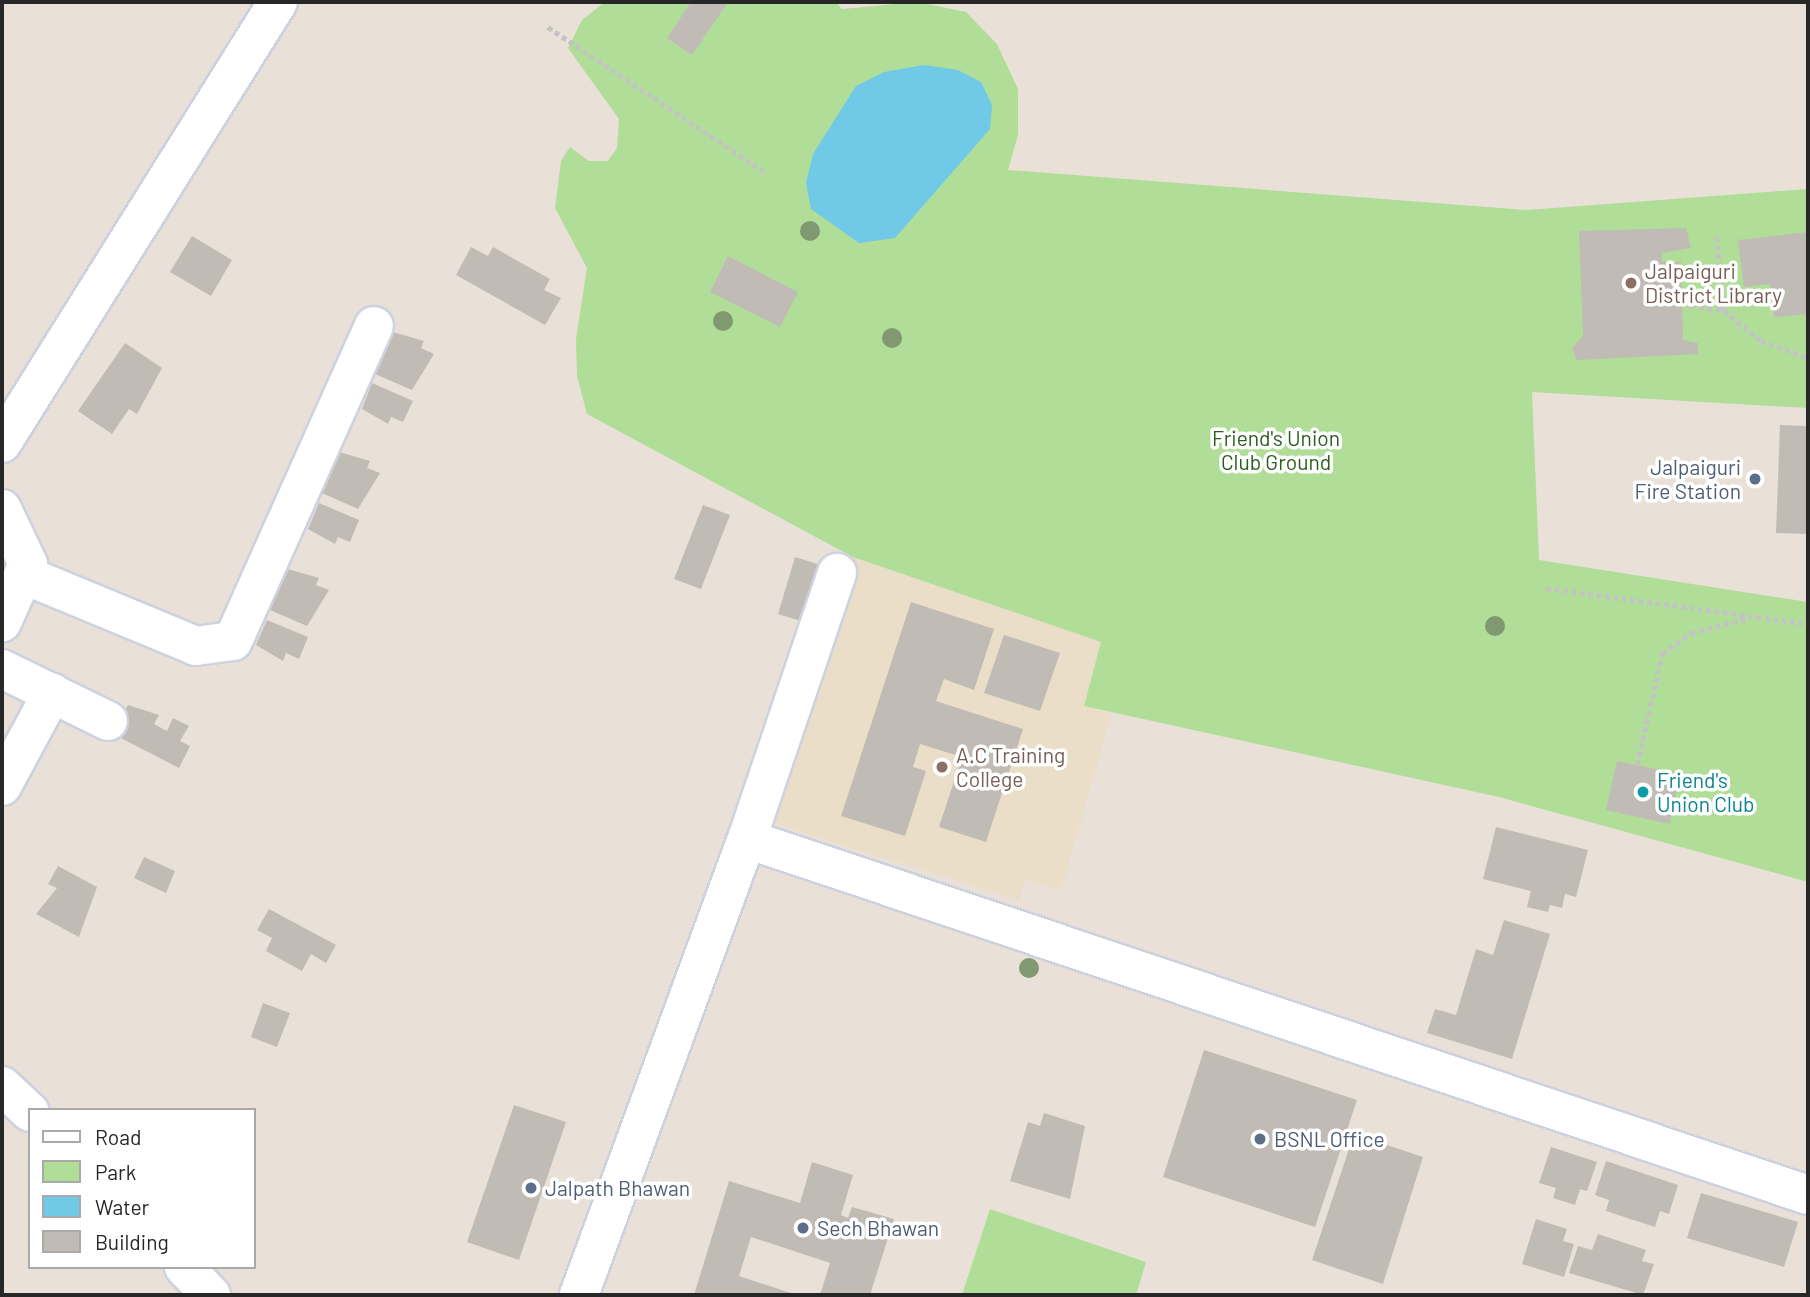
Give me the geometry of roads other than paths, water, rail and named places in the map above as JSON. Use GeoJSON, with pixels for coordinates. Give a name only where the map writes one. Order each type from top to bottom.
{"type":"FeatureCollection","features":[{"type":"Feature","properties":{"kind":"street"},"geometry":{"type":"LineString","coordinates":[[2,443],[278,2]]}},
{"type":"Feature","properties":{"kind":"street"},"geometry":{"type":"LineString","coordinates":[[27,576],[196,646],[233,641],[374,326]]}},
{"type":"Feature","properties":{"kind":"street"},"geometry":{"type":"LineString","coordinates":[[2,509],[25,553],[27,576],[2,622]]}},
{"type":"Feature","properties":{"kind":"street"},"geometry":{"type":"LineString","coordinates":[[579,1295],[747,839],[837,573]]}},
{"type":"Feature","properties":{"kind":"street"},"geometry":{"type":"LineString","coordinates":[[2,669],[108,721]]}},
{"type":"Feature","properties":{"kind":"street"},"geometry":{"type":"LineString","coordinates":[[2,786],[52,693]]}},
{"type":"Feature","properties":{"kind":"street"},"geometry":{"type":"LineString","coordinates":[[747,839],[1808,1195]]}},
{"type":"Feature","properties":{"kind":"street"},"geometry":{"type":"LineString","coordinates":[[2,1086],[28,1110]]}},
{"type":"Feature","properties":{"kind":"street"},"geometry":{"type":"LineString","coordinates":[[186,1269],[211,1295]]}},
{"type":"Feature","properties":{"kind":"water"},"geometry":{"type":"Polygon","coordinates":[[[924,65],[958,70],[981,82],[992,105],[990,129],[895,238],[859,243],[811,209],[806,183],[813,154],[856,86],[884,72],[924,65]]]}},
{"type":"Feature","properties":{"kind":"place","name":"Jalpaiguri District Library"},"geometry":{"type":"Point","coordinates":[1631,283]}},
{"type":"Feature","properties":{"kind":"place","name":"Jalpaiguri Fire Station"},"geometry":{"type":"Point","coordinates":[1755,479]}},
{"type":"Feature","properties":{"kind":"place","name":"A.C Training College"},"geometry":{"type":"Point","coordinates":[942,767]}},
{"type":"Feature","properties":{"kind":"place","name":"Friend's Union Club"},"geometry":{"type":"Point","coordinates":[1643,792]}},
{"type":"Feature","properties":{"kind":"place","name":"BSNL Office"},"geometry":{"type":"Point","coordinates":[1260,1139]}},
{"type":"Feature","properties":{"kind":"place","name":"Jalpath Bhawan"},"geometry":{"type":"Point","coordinates":[531,1188]}},
{"type":"Feature","properties":{"kind":"place","name":"Sech Bhawan"},"geometry":{"type":"Point","coordinates":[803,1228]}},
{"type":"Feature","properties":{"kind":"park label","name":"Friend's Union Club Ground"},"geometry":{"type":"Point","coordinates":[1276,450]}}]}
